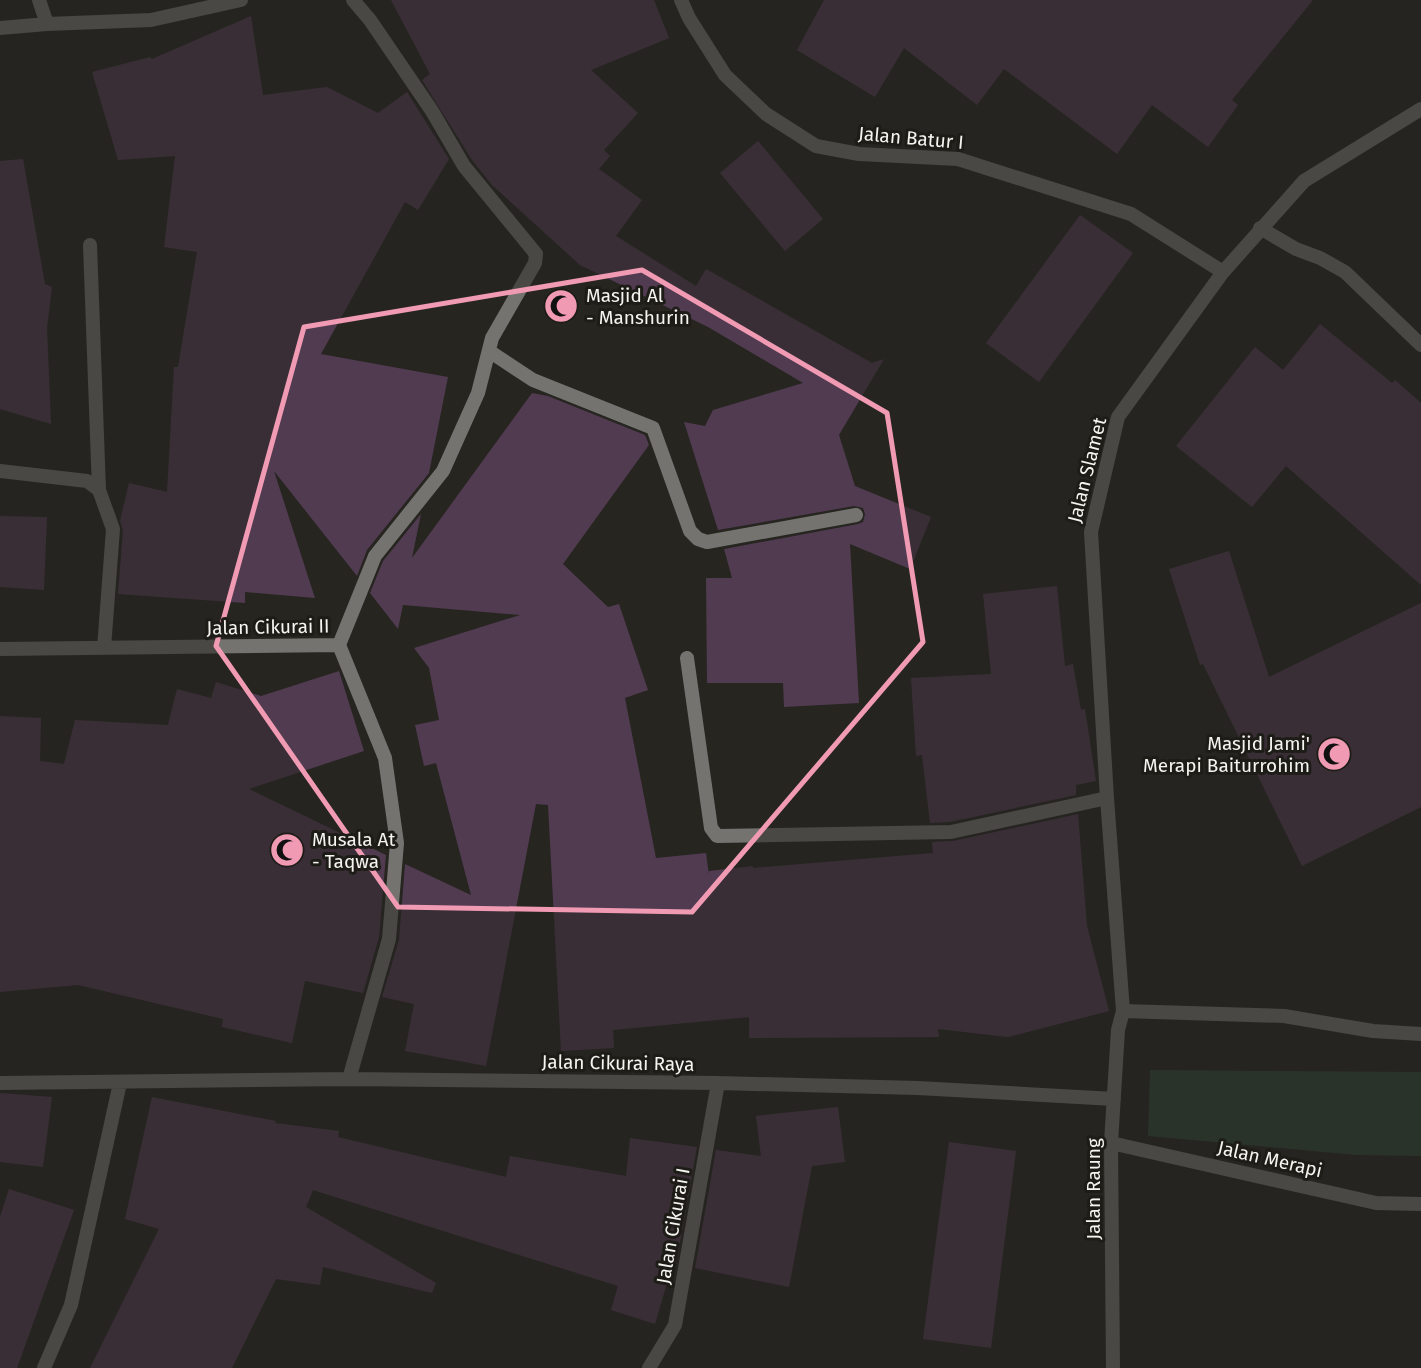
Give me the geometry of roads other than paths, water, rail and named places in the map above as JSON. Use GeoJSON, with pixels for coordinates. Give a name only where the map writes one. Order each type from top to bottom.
{"type":"FeatureCollection","features":[{"type":"Feature","properties":{"kind":"street"},"geometry":{"type":"LineString","coordinates":[[39,0],[47,24]]}},
{"type":"Feature","properties":{"kind":"street"},"geometry":{"type":"LineString","coordinates":[[0,28],[151,20],[241,0]]}},
{"type":"Feature","properties":{"kind":"street"},"geometry":{"type":"LineString","coordinates":[[339,645],[374,556],[443,471],[478,393],[492,338],[535,263],[536,254],[464,166],[432,111],[370,20],[353,0]]}},
{"type":"Feature","properties":{"kind":"street","name":"Jalan Batur I"},"geometry":{"type":"LineString","coordinates":[[681,0],[689,18],[725,75],[766,114],[816,146],[859,154],[958,159],[1131,214],[1223,272]]}},
{"type":"Feature","properties":{"kind":"street","name":"Jalan Slamet"},"geometry":{"type":"LineString","coordinates":[[1123,1011],[1091,533],[1118,417],[1223,272],[1304,181],[1421,109]]}},
{"type":"Feature","properties":{"kind":"street"},"geometry":{"type":"LineString","coordinates":[[1260,228],[1296,249],[1345,272],[1421,345]]}},
{"type":"Feature","properties":{"kind":"street"},"geometry":{"type":"LineString","coordinates":[[90,245],[99,491],[113,529],[104,648]]}},
{"type":"Feature","properties":{"kind":"street"},"geometry":{"type":"LineString","coordinates":[[489,351],[533,380],[653,428],[690,531],[698,539],[707,542],[856,515]]}},
{"type":"Feature","properties":{"kind":"street"},"geometry":{"type":"LineString","coordinates":[[0,471],[87,481],[99,491]]}},
{"type":"Feature","properties":{"kind":"street","name":"Jalan Cikurai II"},"geometry":{"type":"LineString","coordinates":[[0,649],[339,645],[385,758],[397,843],[389,939],[349,1079]]}},
{"type":"Feature","properties":{"kind":"street"},"geometry":{"type":"LineString","coordinates":[[687,658],[710,828],[717,836],[951,832],[1107,798]]}},
{"type":"Feature","properties":{"kind":"street"},"geometry":{"type":"LineString","coordinates":[[1123,1011],[1284,1016],[1373,1031],[1421,1034]]}},
{"type":"Feature","properties":{"kind":"street","name":"Jalan Raung"},"geometry":{"type":"LineString","coordinates":[[1113,1368],[1111,1143],[1118,1030],[1123,1011]]}},
{"type":"Feature","properties":{"kind":"street","name":"Jalan Cikurai Raya"},"geometry":{"type":"LineString","coordinates":[[0,1083],[349,1079],[718,1083],[918,1088],[1114,1099]]}},
{"type":"Feature","properties":{"kind":"street"},"geometry":{"type":"LineString","coordinates":[[44,1368],[71,1305],[120,1083]]}},
{"type":"Feature","properties":{"kind":"street","name":"Jalan Cikurai I"},"geometry":{"type":"LineString","coordinates":[[649,1368],[675,1325],[718,1083]]}},
{"type":"Feature","properties":{"kind":"street","name":"Jalan Merapi"},"geometry":{"type":"LineString","coordinates":[[1111,1143],[1376,1203],[1421,1204]]}},
{"type":"Feature","properties":{"kind":"place","name":"Masjid Al - Manshurin"},"geometry":{"type":"Point","coordinates":[561,306]}},
{"type":"Feature","properties":{"kind":"place","name":"Masjid Jami' Merapi Baiturrohim"},"geometry":{"type":"Point","coordinates":[1334,754]}},
{"type":"Feature","properties":{"kind":"place","name":"Musala At - Taqwa"},"geometry":{"type":"Point","coordinates":[287,850]}}]}
